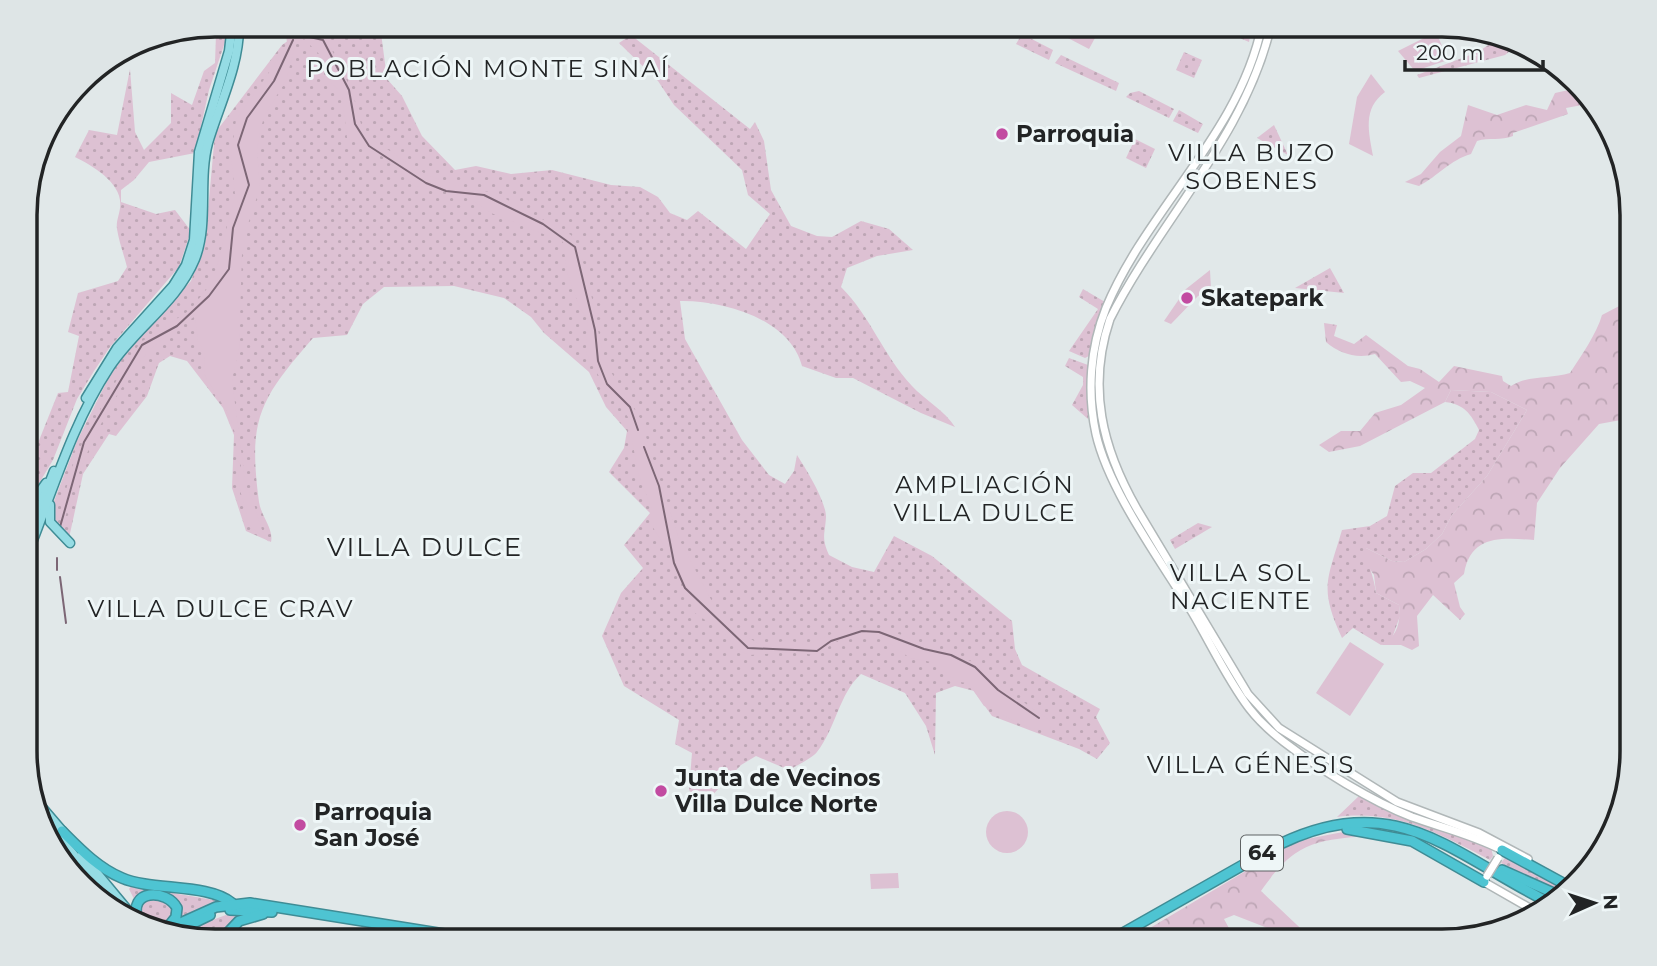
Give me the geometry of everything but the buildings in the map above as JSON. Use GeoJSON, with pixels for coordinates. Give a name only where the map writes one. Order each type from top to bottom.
{"type":"FeatureCollection","features":[{"type":"Feature","properties":{"kind":"highway","name":"64"},"geometry":{"type":"LineString","coordinates":[[1130,929],[1275,846],[1330,826],[1368,823],[1407,828],[1431,836],[1541,899]]}},
{"type":"Feature","properties":{"kind":"highway"},"geometry":{"type":"LineString","coordinates":[[1347,829],[1412,841],[1486,879]]}},
{"type":"Feature","properties":{"kind":"highway","name":"64"},"geometry":{"type":"LineString","coordinates":[[1141,929],[1282,849],[1310,837],[1347,829],[1389,830],[1428,841],[1535,902]]}},
{"type":"Feature","properties":{"kind":"highway"},"geometry":{"type":"LineString","coordinates":[[62,831],[105,869],[122,879],[216,896],[232,903]]}},
{"type":"Feature","properties":{"kind":"highway"},"geometry":{"type":"LineString","coordinates":[[1501,851],[1559,881]]}},
{"type":"Feature","properties":{"kind":"highway"},"geometry":{"type":"LineString","coordinates":[[1477,862],[1550,892]]}},
{"type":"Feature","properties":{"kind":"highway"},"geometry":{"type":"LineString","coordinates":[[135,910],[139,900],[146,896],[165,898],[174,903],[177,910],[170,923]]}},
{"type":"Feature","properties":{"kind":"highway"},"geometry":{"type":"LineString","coordinates":[[176,925],[207,910],[232,903],[257,903],[415,929]]}},
{"type":"Feature","properties":{"kind":"highway"},"geometry":{"type":"LineString","coordinates":[[186,927],[229,910],[278,913],[378,929]]}},
{"type":"Feature","properties":{"kind":"highway"},"geometry":{"type":"LineString","coordinates":[[229,929],[244,918],[278,913]]}},
{"type":"Feature","properties":{"kind":"main road"},"geometry":{"type":"LineString","coordinates":[[37,520],[54,471],[98,374],[135,325],[173,286],[186,265],[194,240],[199,152],[229,51],[231,37]]}},
{"type":"Feature","properties":{"kind":"main road"},"geometry":{"type":"LineString","coordinates":[[37,523],[85,412],[111,365],[179,290],[197,255],[206,152],[238,37]]}},
{"type":"Feature","properties":{"kind":"main road"},"geometry":{"type":"LineString","coordinates":[[1258,37],[1249,66],[1225,116],[1148,236],[1105,312],[1092,362],[1091,406],[1097,436],[1121,492],[1236,688],[1267,728],[1312,761],[1398,810],[1470,834],[1559,879]]}},
{"type":"Feature","properties":{"kind":"main road"},"geometry":{"type":"LineString","coordinates":[[1267,37],[1260,62],[1236,116],[1110,318],[1101,354],[1098,393],[1106,442],[1127,490],[1236,675],[1268,718],[1317,755],[1397,802],[1479,832],[1501,851]]}},
{"type":"Feature","properties":{"kind":"main road"},"geometry":{"type":"LineString","coordinates":[[65,459],[48,516],[60,535],[70,542]]}},
{"type":"Feature","properties":{"kind":"main road"},"geometry":{"type":"LineString","coordinates":[[37,495],[54,471]]}},
{"type":"Feature","properties":{"kind":"main road"},"geometry":{"type":"LineString","coordinates":[[49,815],[122,902]]}},
{"type":"Feature","properties":{"kind":"main road"},"geometry":{"type":"LineString","coordinates":[[60,839],[100,886]]}},
{"type":"Feature","properties":{"kind":"main road"},"geometry":{"type":"LineString","coordinates":[[1501,851],[1486,879],[1528,907]]}},
{"type":"Feature","properties":{"kind":"green space"},"geometry":{"type":"Polygon","coordinates":[[[216,37],[227,37],[209,90],[195,153],[149,162],[134,180],[121,190],[121,202],[156,214],[175,210],[191,231],[179,267],[110,347],[94,371],[77,399],[53,460],[37,487],[37,446],[58,393],[68,392],[79,336],[68,332],[78,293],[118,281],[127,267],[117,229],[120,199],[117,191],[106,177],[75,157],[89,130],[117,135],[130,69],[135,132],[144,150],[171,123],[171,93],[192,105],[204,71],[215,63],[216,37]]]}},
{"type":"Feature","properties":{"kind":"green space"},"geometry":{"type":"Polygon","coordinates":[[[286,37],[326,38],[352,91],[361,124],[373,140],[427,175],[470,190],[493,192],[571,235],[578,246],[588,278],[604,361],[640,418],[679,539],[715,607],[742,634],[763,646],[788,640],[806,645],[848,627],[891,631],[973,662],[1006,690],[1051,721],[1050,729],[1030,728],[984,706],[968,683],[959,682],[931,662],[910,658],[880,637],[839,640],[815,655],[792,652],[750,655],[739,651],[724,633],[695,613],[679,570],[652,526],[652,510],[638,473],[628,417],[608,393],[586,353],[588,319],[580,309],[567,272],[563,242],[491,213],[466,196],[415,186],[383,157],[347,138],[342,94],[329,80],[321,56],[304,39],[296,42],[286,81],[265,114],[260,131],[257,151],[260,188],[246,230],[242,254],[239,349],[232,380],[246,488],[269,542],[248,524],[239,480],[241,465],[237,460],[236,437],[230,417],[204,374],[205,354],[198,341],[195,316],[153,347],[122,387],[86,456],[65,520],[59,517],[72,467],[85,437],[129,358],[141,342],[190,310],[213,281],[235,195],[231,155],[236,120],[287,43],[286,37]]]}},
{"type":"Feature","properties":{"kind":"green space"},"geometry":{"type":"Polygon","coordinates":[[[293,37],[382,37],[387,79],[402,96],[422,136],[455,170],[476,166],[511,174],[552,170],[611,185],[640,187],[658,197],[670,213],[687,220],[698,211],[746,249],[770,214],[748,195],[742,170],[674,105],[658,81],[619,43],[628,37],[634,37],[750,129],[755,122],[764,141],[771,190],[791,226],[817,236],[832,237],[861,221],[889,229],[913,250],[877,256],[847,268],[841,287],[861,311],[902,374],[955,427],[921,413],[853,378],[836,378],[802,366],[795,350],[784,336],[753,316],[734,309],[716,304],[680,301],[685,339],[742,440],[769,475],[785,484],[794,471],[797,455],[823,503],[826,517],[824,540],[829,555],[852,567],[874,572],[894,536],[932,556],[1012,621],[1015,649],[1022,665],[1100,709],[1096,717],[1110,743],[1097,759],[1079,749],[992,716],[974,691],[955,686],[936,693],[935,755],[926,726],[905,693],[861,674],[842,701],[829,732],[814,755],[789,770],[756,756],[741,765],[703,805],[689,790],[692,753],[675,744],[679,720],[624,686],[602,636],[621,593],[643,568],[624,545],[650,513],[609,472],[624,448],[627,431],[606,407],[589,372],[544,333],[531,317],[504,298],[454,286],[384,287],[363,304],[347,335],[313,338],[280,378],[262,412],[255,450],[259,502],[271,532],[271,542],[246,531],[232,488],[234,435],[223,408],[187,361],[170,356],[159,363],[147,396],[116,436],[109,434],[83,474],[69,538],[56,525],[51,509],[77,441],[110,375],[138,338],[191,281],[205,244],[215,133],[282,45],[293,37]]]}},
{"type":"Feature","properties":{"kind":"green space"},"geometry":{"type":"Polygon","coordinates":[[[1020,37],[1028,37],[1053,50],[1049,60],[1016,44],[1020,37]]]}},
{"type":"Feature","properties":{"kind":"green space"},"geometry":{"type":"Polygon","coordinates":[[[1066,37],[1096,37],[1089,49],[1066,37]]]}},
{"type":"Feature","properties":{"kind":"green space"},"geometry":{"type":"Polygon","coordinates":[[[1237,37],[1250,37],[1249,42],[1237,37]]]}},
{"type":"Feature","properties":{"kind":"green space"},"geometry":{"type":"Polygon","coordinates":[[[1426,37],[1438,37],[1448,60],[1415,71],[1398,51],[1426,37]]]}},
{"type":"Feature","properties":{"kind":"green space"},"geometry":{"type":"Polygon","coordinates":[[[1490,44],[1511,50],[1505,55],[1419,78],[1417,75],[1478,52],[1490,44]]]}},
{"type":"Feature","properties":{"kind":"green space"},"geometry":{"type":"Polygon","coordinates":[[[1184,52],[1202,60],[1194,78],[1176,70],[1184,52]]]}},
{"type":"Feature","properties":{"kind":"green space"},"geometry":{"type":"Polygon","coordinates":[[[1061,55],[1119,83],[1116,91],[1055,63],[1061,55]]]}},
{"type":"Feature","properties":{"kind":"green space"},"geometry":{"type":"Polygon","coordinates":[[[1371,74],[1385,92],[1370,113],[1369,130],[1373,156],[1349,144],[1357,97],[1371,74]]]}},
{"type":"Feature","properties":{"kind":"green space"},"geometry":{"type":"Polygon","coordinates":[[[1568,90],[1582,105],[1566,108],[1568,114],[1513,133],[1513,136],[1477,141],[1471,154],[1457,160],[1419,186],[1405,182],[1421,174],[1440,152],[1461,136],[1468,105],[1497,115],[1526,105],[1547,110],[1555,93],[1568,90]]]}},
{"type":"Feature","properties":{"kind":"green space"},"geometry":{"type":"Polygon","coordinates":[[[1139,91],[1174,109],[1169,118],[1126,97],[1139,91]]]}},
{"type":"Feature","properties":{"kind":"green space"},"geometry":{"type":"Polygon","coordinates":[[[1179,110],[1203,124],[1198,133],[1173,121],[1179,110]]]}},
{"type":"Feature","properties":{"kind":"green space"},"geometry":{"type":"Polygon","coordinates":[[[1274,125],[1288,155],[1257,138],[1274,125]]]}},
{"type":"Feature","properties":{"kind":"green space"},"geometry":{"type":"Polygon","coordinates":[[[1135,139],[1155,149],[1146,168],[1126,158],[1135,139]]]}},
{"type":"Feature","properties":{"kind":"green space"},"geometry":{"type":"Polygon","coordinates":[[[1330,268],[1344,293],[1295,288],[1330,268]]]}},
{"type":"Feature","properties":{"kind":"green space","name":"Skatepark"},"geometry":{"type":"Polygon","coordinates":[[[1210,270],[1211,289],[1198,296],[1171,324],[1164,321],[1186,289],[1210,270]]]}},
{"type":"Feature","properties":{"kind":"green space"},"geometry":{"type":"Polygon","coordinates":[[[1083,289],[1105,302],[1089,356],[1085,358],[1069,351],[1098,309],[1079,297],[1083,289]]]}},
{"type":"Feature","properties":{"kind":"green space"},"geometry":{"type":"Polygon","coordinates":[[[1620,306],[1620,420],[1599,424],[1560,468],[1537,503],[1534,540],[1500,539],[1481,545],[1473,552],[1464,574],[1454,583],[1460,607],[1465,614],[1460,620],[1433,595],[1417,616],[1419,646],[1412,650],[1401,645],[1381,645],[1391,638],[1397,629],[1399,605],[1376,593],[1374,575],[1360,555],[1366,548],[1392,561],[1404,562],[1426,549],[1442,534],[1452,515],[1487,476],[1527,410],[1491,392],[1451,390],[1445,402],[1360,446],[1329,452],[1319,445],[1341,431],[1360,431],[1375,413],[1401,405],[1425,388],[1410,381],[1401,382],[1375,354],[1355,356],[1331,346],[1326,342],[1324,323],[1337,325],[1334,336],[1354,344],[1366,335],[1408,366],[1420,369],[1439,382],[1454,366],[1502,376],[1503,381],[1511,386],[1525,380],[1570,373],[1593,337],[1602,315],[1620,306]]]}},
{"type":"Feature","properties":{"kind":"green space"},"geometry":{"type":"Polygon","coordinates":[[[1069,358],[1088,365],[1088,419],[1072,405],[1083,385],[1083,377],[1065,366],[1069,358]]]}},
{"type":"Feature","properties":{"kind":"green space"},"geometry":{"type":"Polygon","coordinates":[[[1451,390],[1491,392],[1527,410],[1487,476],[1452,515],[1442,534],[1426,549],[1404,562],[1392,561],[1366,548],[1376,593],[1399,605],[1400,616],[1391,641],[1381,645],[1353,628],[1342,638],[1330,607],[1328,584],[1342,530],[1370,526],[1387,516],[1395,486],[1413,473],[1431,473],[1475,439],[1479,430],[1470,415],[1457,405],[1445,402],[1451,390]]]}},
{"type":"Feature","properties":{"kind":"green space"},"geometry":{"type":"Polygon","coordinates":[[[1198,523],[1212,527],[1175,549],[1170,540],[1198,523]]]}},
{"type":"Feature","properties":{"kind":"green space"},"geometry":{"type":"Polygon","coordinates":[[[1350,642],[1384,664],[1350,716],[1316,693],[1350,642]]]}},
{"type":"Feature","properties":{"kind":"green space"},"geometry":{"type":"Polygon","coordinates":[[[1360,795],[1491,847],[1493,856],[1490,860],[1435,833],[1398,820],[1358,815],[1337,817],[1360,795]]]}},
{"type":"Feature","properties":{"kind":"green space"},"geometry":{"type":"Polygon","coordinates":[[[1007,811],[1022,817],[1028,832],[1022,847],[1007,853],[992,847],[986,832],[992,817],[1007,811]]]}},
{"type":"Feature","properties":{"kind":"green space"},"geometry":{"type":"Polygon","coordinates":[[[1348,831],[1379,835],[1311,845],[1286,861],[1274,874],[1261,891],[1301,929],[1270,929],[1234,915],[1224,919],[1229,929],[1148,929],[1283,849],[1302,840],[1348,831]]]}},
{"type":"Feature","properties":{"kind":"green space"},"geometry":{"type":"Polygon","coordinates":[[[1507,855],[1558,886],[1548,888],[1501,863],[1507,855]]]}},
{"type":"Feature","properties":{"kind":"green space"},"geometry":{"type":"Polygon","coordinates":[[[898,873],[899,888],[871,889],[870,874],[898,873]]]}},
{"type":"Feature","properties":{"kind":"green space"},"geometry":{"type":"Polygon","coordinates":[[[131,886],[220,901],[178,919],[180,910],[148,892],[134,899],[129,889],[131,886]]]}},
{"type":"Feature","properties":{"kind":"green space"},"geometry":{"type":"Polygon","coordinates":[[[146,898],[160,899],[175,908],[168,923],[138,911],[139,902],[146,898]]]}},
{"type":"Feature","properties":{"kind":"green space"},"geometry":{"type":"Polygon","coordinates":[[[231,913],[247,914],[233,921],[226,929],[192,928],[231,913]]]}},
{"type":"Feature","properties":{"kind":"waterway"},"geometry":{"type":"LineString","coordinates":[[310,37],[323,40],[349,90],[355,124],[369,146],[426,183],[446,191],[484,195],[543,224],[575,247],[595,330],[598,361],[607,384],[630,407],[638,430]]}},
{"type":"Feature","properties":{"kind":"waterway"},"geometry":{"type":"LineString","coordinates":[[60,527],[84,442],[142,345],[177,326],[209,296],[229,269],[233,228],[249,185],[238,145],[247,118],[274,81],[293,40]]}},
{"type":"Feature","properties":{"kind":"waterway"},"geometry":{"type":"LineString","coordinates":[[644,447],[659,486],[674,563],[685,588],[748,648],[817,651],[831,641],[862,631],[879,632],[924,649],[951,655],[975,667],[998,690],[1039,718]]}},
{"type":"Feature","properties":{"kind":"waterway"},"geometry":{"type":"LineString","coordinates":[[57,558],[57,570]]}},
{"type":"Feature","properties":{"kind":"waterway"},"geometry":{"type":"LineString","coordinates":[[60,577],[66,623]]}},
{"type":"Feature","properties":{"kind":"place","name":"Parroquia"},"geometry":{"type":"Point","coordinates":[1002,134]}},
{"type":"Feature","properties":{"kind":"place","name":"Skatepark"},"geometry":{"type":"Point","coordinates":[1187,298]}},
{"type":"Feature","properties":{"kind":"place","name":"Junta de Vecinos Villa Dulce Norte"},"geometry":{"type":"Point","coordinates":[661,791]}},
{"type":"Feature","properties":{"kind":"place","name":"Parroquia San José"},"geometry":{"type":"Point","coordinates":[300,825]}},
{"type":"Feature","properties":{"kind":"district","name":"POBLACIÓN MONTE SINAÍ"},"geometry":{"type":"Point","coordinates":[488,69]}},
{"type":"Feature","properties":{"kind":"district","name":"VILLA BUZO SOBENES"},"geometry":{"type":"Point","coordinates":[1252,167]}},
{"type":"Feature","properties":{"kind":"district","name":"AMPLIACIÓN VILLA DULCE"},"geometry":{"type":"Point","coordinates":[985,499]}},
{"type":"Feature","properties":{"kind":"district","name":"VILLA DULCE"},"geometry":{"type":"Point","coordinates":[425,547]}},
{"type":"Feature","properties":{"kind":"district","name":"VILLA SOL NACIENTE"},"geometry":{"type":"Point","coordinates":[1241,587]}},
{"type":"Feature","properties":{"kind":"district","name":"VILLA DULCE CRAV"},"geometry":{"type":"Point","coordinates":[221,609]}},
{"type":"Feature","properties":{"kind":"district","name":"VILLA GÉNESIS"},"geometry":{"type":"Point","coordinates":[1251,765]}}]}
